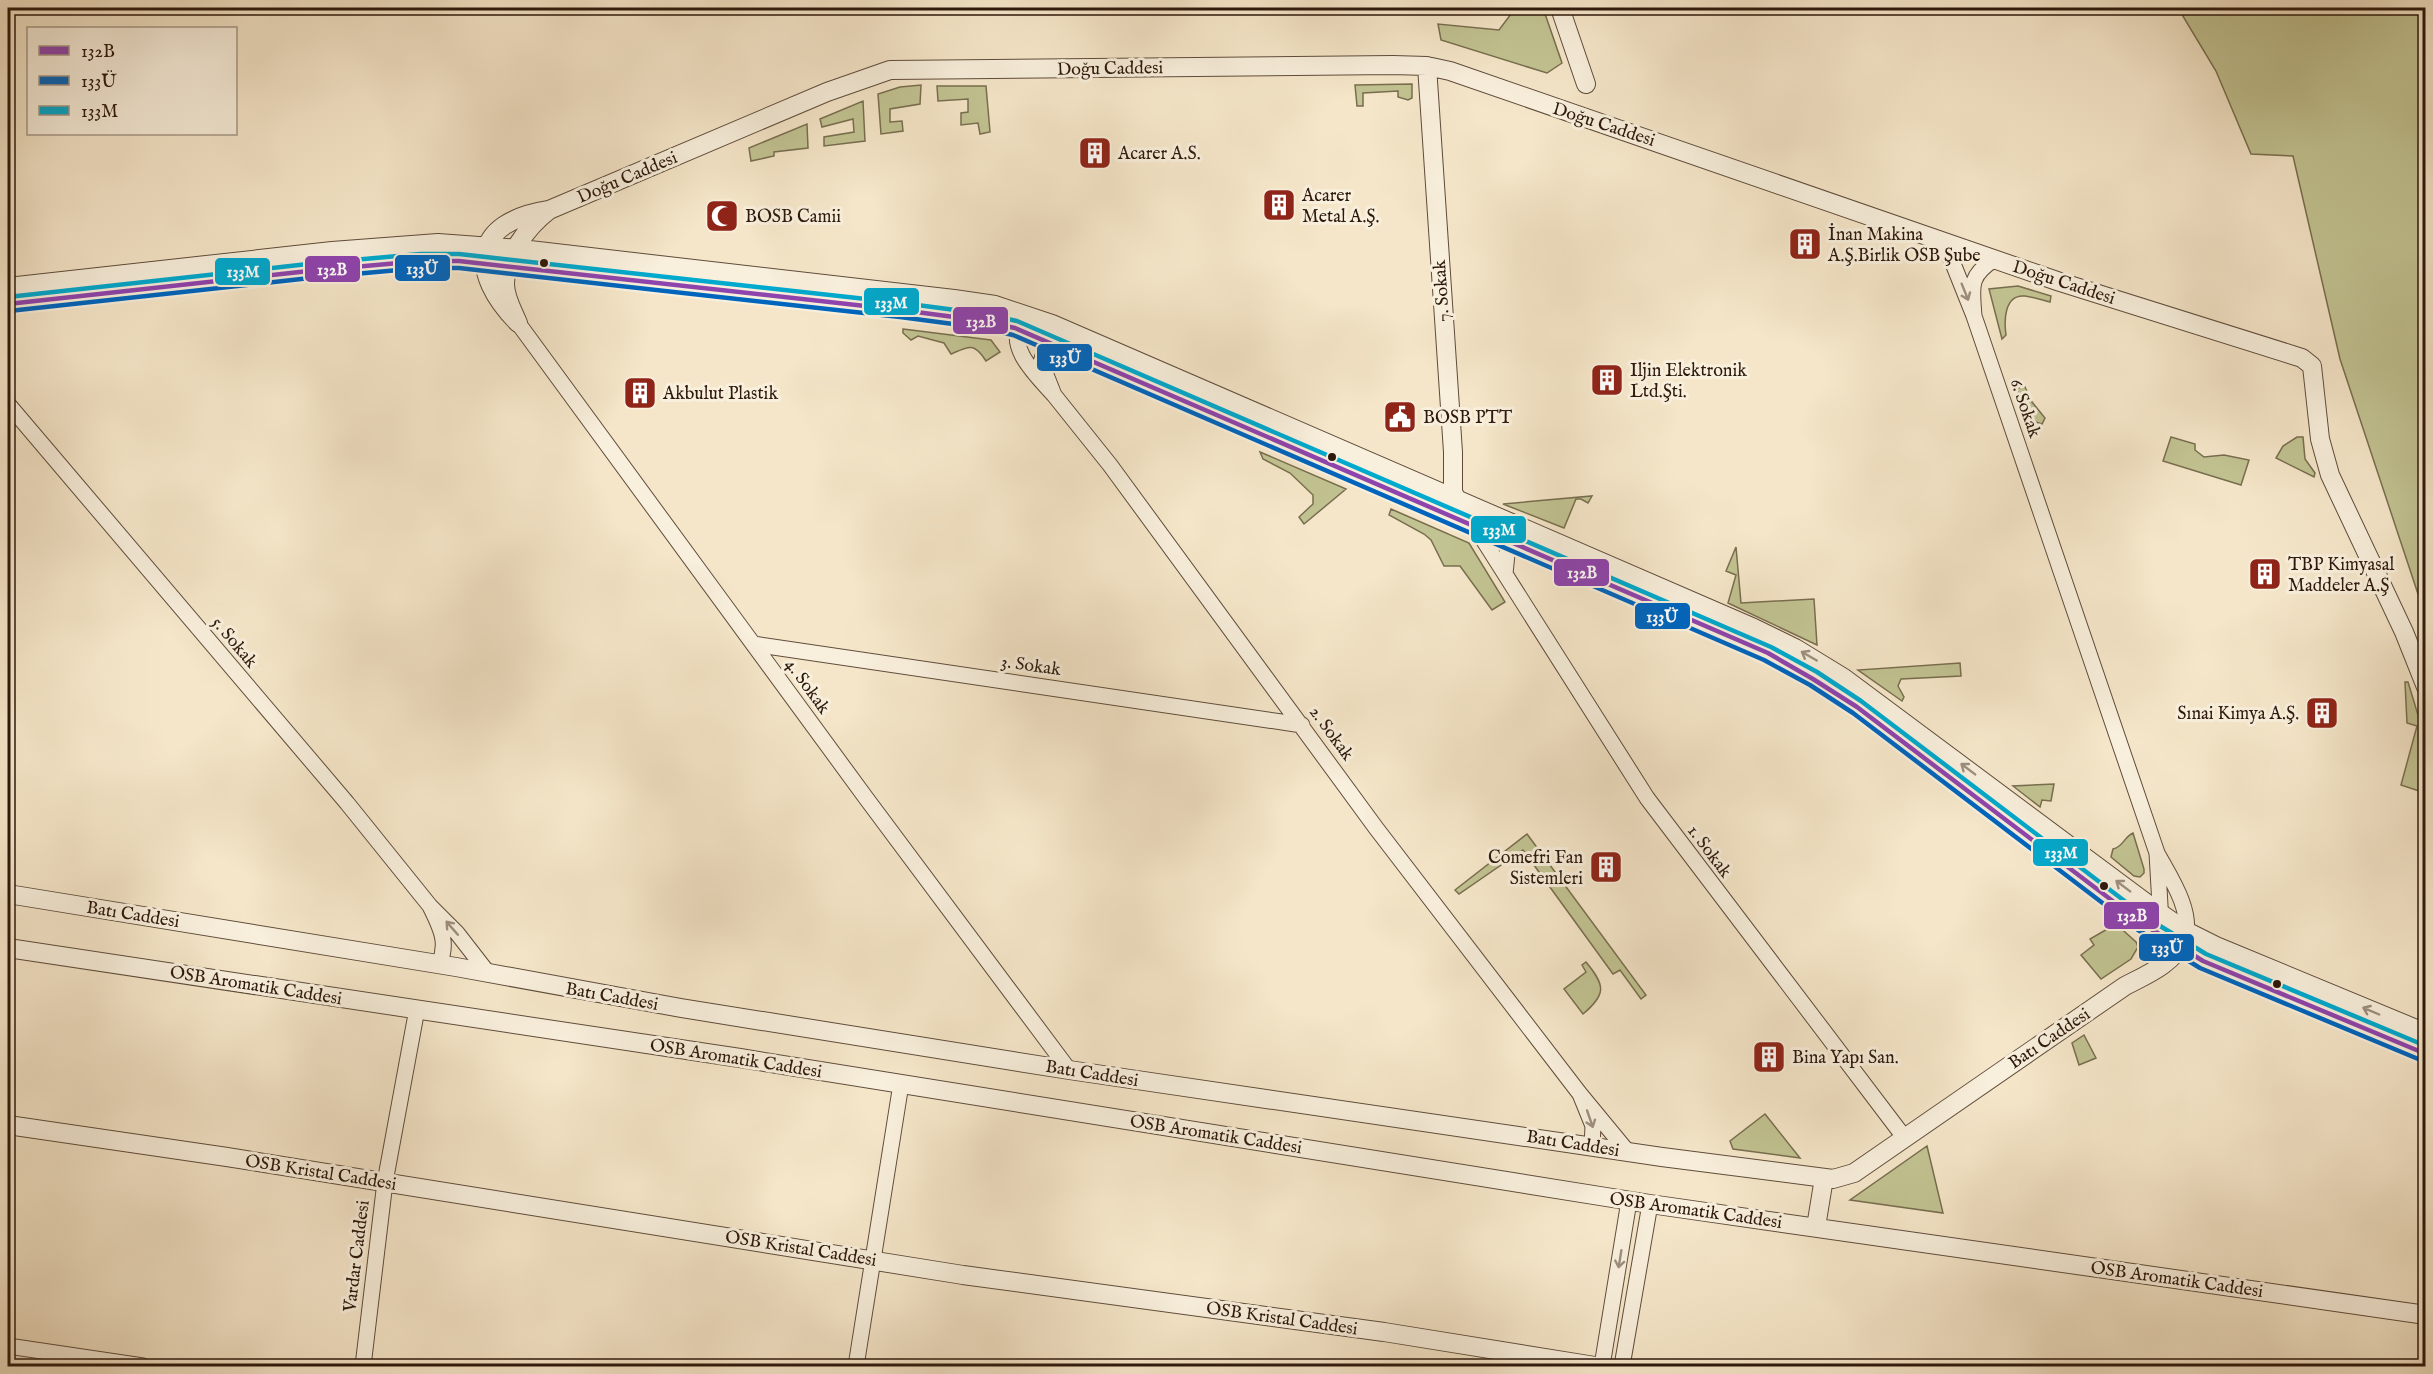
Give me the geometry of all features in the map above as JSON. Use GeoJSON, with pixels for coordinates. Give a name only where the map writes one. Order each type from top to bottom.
{"type":"FeatureCollection","features":[{"type":"Feature","properties":{"kind":"street"},"geometry":{"type":"LineString","coordinates":[[1560,8],[1586,84]]}},
{"type":"Feature","properties":{"kind":"street","name":"Doğu Caddesi"},"geometry":{"type":"LineString","coordinates":[[485,254],[492,236],[507,223],[527,214],[549,210],[826,92],[890,70],[1427,66],[1450,71],[1995,259],[2293,354],[2308,362],[2313,372],[2320,439],[2330,475],[2401,625],[2426,687]]}},
{"type":"Feature","properties":{"kind":"street","name":"7. Sokak"},"geometry":{"type":"LineString","coordinates":[[1427,66],[1455,498],[1469,519]]}},
{"type":"Feature","properties":{"kind":"street","name":"Doğu Caddesi"},"geometry":{"type":"LineString","coordinates":[[512,258],[529,229],[549,210]]}},
{"type":"Feature","properties":{"kind":"street","name":"6. Sokak"},"geometry":{"type":"LineString","coordinates":[[1939,240],[1952,261],[1974,316],[2157,853],[2183,905],[2184,939]]}},
{"type":"Feature","properties":{"kind":"street"},"geometry":{"type":"LineString","coordinates":[[8,287],[344,250],[438,243],[485,254],[976,320],[1018,329],[1469,519],[1511,541],[1736,638],[1818,680],[2160,926],[2184,939],[2220,969],[2422,1053]]}},
{"type":"Feature","properties":{"kind":"street"},"geometry":{"type":"LineString","coordinates":[[8,304],[485,254]]}},
{"type":"Feature","properties":{"kind":"street"},"geometry":{"type":"LineString","coordinates":[[485,254],[486,276],[495,295],[518,323]]}},
{"type":"Feature","properties":{"kind":"street"},"geometry":{"type":"LineString","coordinates":[[512,258],[954,299],[995,305],[1030,315],[1754,628],[1813,658],[1845,678],[1922,734],[2160,926]]}},
{"type":"Feature","properties":{"kind":"street"},"geometry":{"type":"LineString","coordinates":[[512,258],[505,284],[506,293],[518,323]]}},
{"type":"Feature","properties":{"kind":"street","name":"6. Sokak"},"geometry":{"type":"LineString","coordinates":[[1974,316],[1973,280],[1979,271],[1995,259]]}},
{"type":"Feature","properties":{"kind":"street"},"geometry":{"type":"LineString","coordinates":[[1018,329],[1030,315]]}},
{"type":"Feature","properties":{"kind":"street","name":"4. Sokak"},"geometry":{"type":"LineString","coordinates":[[518,323],[1069,1070]]}},
{"type":"Feature","properties":{"kind":"street","name":"2. Sokak"},"geometry":{"type":"LineString","coordinates":[[1018,329],[1016,338],[1024,358],[1040,380],[1110,465],[1376,828],[1580,1095],[1627,1151]]}},
{"type":"Feature","properties":{"kind":"street","name":"2. Sokak"},"geometry":{"type":"LineString","coordinates":[[1048,341],[1041,362],[1054,395]]}},
{"type":"Feature","properties":{"kind":"street","name":"5. Sokak"},"geometry":{"type":"LineString","coordinates":[[8,404],[347,803],[430,906],[457,933],[488,973]]}},
{"type":"Feature","properties":{"kind":"street","name":"1. Sokak"},"geometry":{"type":"LineString","coordinates":[[1469,519],[1647,798],[1904,1137]]}},
{"type":"Feature","properties":{"kind":"street"},"geometry":{"type":"LineString","coordinates":[[1505,574],[1511,541]]}},
{"type":"Feature","properties":{"kind":"street","name":"3. Sokak"},"geometry":{"type":"LineString","coordinates":[[753,644],[1302,725]]}},
{"type":"Feature","properties":{"kind":"street","name":"6. Sokak"},"geometry":{"type":"LineString","coordinates":[[2157,853],[2160,926]]}},
{"type":"Feature","properties":{"kind":"street","name":"Batı Caddesi"},"geometry":{"type":"LineString","coordinates":[[8,894],[439,964],[681,1008],[1069,1070],[1824,1178],[1840,1178],[1854,1173],[2125,986],[2166,963],[2184,939]]}},
{"type":"Feature","properties":{"kind":"street","name":"5. Sokak"},"geometry":{"type":"LineString","coordinates":[[430,906],[445,941],[439,964]]}},
{"type":"Feature","properties":{"kind":"street","name":"Batı Caddesi"},"geometry":{"type":"LineString","coordinates":[[2125,986],[2155,956],[2160,926]]}},
{"type":"Feature","properties":{"kind":"street"},"geometry":{"type":"LineString","coordinates":[[2184,939],[2216,946],[2423,1030],[2415,1040],[2422,1053]]}},
{"type":"Feature","properties":{"kind":"street","name":"OSB Aromatik Caddesi"},"geometry":{"type":"LineString","coordinates":[[8,948],[901,1084],[1629,1201],[2426,1315]]}},
{"type":"Feature","properties":{"kind":"street","name":"Vardar Caddesi"},"geometry":{"type":"LineString","coordinates":[[363,1366],[385,1182],[417,1009]]}},
{"type":"Feature","properties":{"kind":"street"},"geometry":{"type":"LineString","coordinates":[[856,1366],[901,1084]]}},
{"type":"Feature","properties":{"kind":"street","name":"2. Sokak"},"geometry":{"type":"LineString","coordinates":[[1580,1095],[1593,1126],[1592,1146]]}},
{"type":"Feature","properties":{"kind":"street","name":"OSB Kristal Caddesi"},"geometry":{"type":"LineString","coordinates":[[8,1125],[385,1182],[963,1275],[1384,1332],[1595,1366]]}},
{"type":"Feature","properties":{"kind":"street"},"geometry":{"type":"LineString","coordinates":[[1816,1227],[1824,1178]]}},
{"type":"Feature","properties":{"kind":"street"},"geometry":{"type":"LineString","coordinates":[[1602,1366],[1629,1201]]}},
{"type":"Feature","properties":{"kind":"street"},"geometry":{"type":"LineString","coordinates":[[1622,1366],[1650,1204]]}},
{"type":"Feature","properties":{"kind":"street"},"geometry":{"type":"LineString","coordinates":[[8,1346],[143,1366]]}},
{"type":"Feature","properties":{"kind":"green space"},"geometry":{"type":"Polygon","coordinates":[[[1509,8],[1543,8],[1562,63],[1547,73],[1441,40],[1438,24],[1499,30],[1511,14],[1509,8]]]}},
{"type":"Feature","properties":{"kind":"green space"},"geometry":{"type":"Polygon","coordinates":[[[2178,8],[2422,8],[2426,30],[2425,615],[2340,359],[2293,156],[2251,154],[2216,71],[2178,8]]]}},
{"type":"Feature","properties":{"kind":"green space"},"geometry":{"type":"Polygon","coordinates":[[[1412,84],[1412,98],[1408,100],[1398,97],[1398,91],[1363,93],[1363,106],[1357,106],[1355,85],[1412,84]]]}},
{"type":"Feature","properties":{"kind":"green space"},"geometry":{"type":"Polygon","coordinates":[[[921,85],[920,104],[890,109],[890,122],[902,121],[903,131],[881,134],[878,94],[900,87],[921,85]]]}},
{"type":"Feature","properties":{"kind":"green space"},"geometry":{"type":"Polygon","coordinates":[[[937,86],[986,86],[990,132],[980,134],[978,123],[961,125],[961,113],[968,112],[968,99],[938,101],[937,86]]]}},
{"type":"Feature","properties":{"kind":"green space"},"geometry":{"type":"Polygon","coordinates":[[[863,101],[865,141],[824,146],[824,137],[854,132],[853,119],[822,127],[820,119],[863,101]]]}},
{"type":"Feature","properties":{"kind":"green space"},"geometry":{"type":"Polygon","coordinates":[[[807,124],[808,148],[774,152],[774,156],[751,161],[749,148],[807,124]]]}},
{"type":"Feature","properties":{"kind":"green space"},"geometry":{"type":"Polygon","coordinates":[[[2018,286],[2051,296],[2050,302],[2025,296],[2013,299],[2007,310],[2006,335],[2002,339],[1989,289],[2018,286]]]}},
{"type":"Feature","properties":{"kind":"green space"},"geometry":{"type":"Polygon","coordinates":[[[903,329],[991,340],[1000,352],[986,361],[978,351],[971,347],[951,354],[944,343],[918,336],[911,340],[903,333],[903,329]]]}},
{"type":"Feature","properties":{"kind":"green space"},"geometry":{"type":"Polygon","coordinates":[[[2024,385],[2032,402],[2045,418],[2042,424],[2026,419],[2017,389],[2024,385]]]}},
{"type":"Feature","properties":{"kind":"green space"},"geometry":{"type":"Polygon","coordinates":[[[2171,437],[2195,444],[2195,450],[2204,457],[2224,455],[2249,460],[2241,485],[2163,461],[2171,437]]]}},
{"type":"Feature","properties":{"kind":"green space"},"geometry":{"type":"Polygon","coordinates":[[[2297,437],[2303,437],[2305,459],[2315,473],[2314,477],[2276,458],[2283,446],[2297,437]]]}},
{"type":"Feature","properties":{"kind":"green space"},"geometry":{"type":"Polygon","coordinates":[[[1260,452],[1346,489],[1304,524],[1299,517],[1313,504],[1313,495],[1290,473],[1263,459],[1260,452]]]}},
{"type":"Feature","properties":{"kind":"green space"},"geometry":{"type":"Polygon","coordinates":[[[1592,496],[1588,503],[1576,499],[1564,528],[1503,504],[1592,496]]]}},
{"type":"Feature","properties":{"kind":"green space"},"geometry":{"type":"Polygon","coordinates":[[[1391,509],[1469,543],[1505,602],[1492,610],[1460,566],[1444,566],[1431,540],[1389,515],[1391,509]]]}},
{"type":"Feature","properties":{"kind":"green space"},"geometry":{"type":"Polygon","coordinates":[[[1736,547],[1741,603],[1814,599],[1817,645],[1728,603],[1736,575],[1726,571],[1736,547]]]}},
{"type":"Feature","properties":{"kind":"green space"},"geometry":{"type":"Polygon","coordinates":[[[1960,663],[1961,676],[1901,679],[1898,686],[1904,697],[1902,701],[1858,670],[1960,663]]]}},
{"type":"Feature","properties":{"kind":"green space"},"geometry":{"type":"Polygon","coordinates":[[[2405,682],[2408,682],[2425,738],[2425,793],[2401,785],[2417,726],[2407,723],[2405,682]]]}},
{"type":"Feature","properties":{"kind":"green space"},"geometry":{"type":"Polygon","coordinates":[[[2054,784],[2051,801],[2042,800],[2040,807],[2013,786],[2054,784]]]}},
{"type":"Feature","properties":{"kind":"green space"},"geometry":{"type":"Polygon","coordinates":[[[2133,833],[2144,869],[2140,877],[2134,876],[2111,857],[2113,849],[2133,833]]]}},
{"type":"Feature","properties":{"kind":"green space"},"geometry":{"type":"Polygon","coordinates":[[[1527,834],[1646,995],[1641,999],[1620,970],[1613,974],[1523,850],[1459,894],[1455,890],[1527,834]]]}},
{"type":"Feature","properties":{"kind":"green space"},"geometry":{"type":"Polygon","coordinates":[[[2116,924],[2136,942],[2138,947],[2131,959],[2101,979],[2081,955],[2094,945],[2090,939],[2116,924]]]}},
{"type":"Feature","properties":{"kind":"green space"},"geometry":{"type":"Polygon","coordinates":[[[1586,962],[1597,977],[1601,989],[1596,1001],[1583,1014],[1564,989],[1586,972],[1582,965],[1586,962]]]}},
{"type":"Feature","properties":{"kind":"green space"},"geometry":{"type":"Polygon","coordinates":[[[2084,1035],[2096,1058],[2079,1065],[2072,1043],[2084,1035]]]}},
{"type":"Feature","properties":{"kind":"green space"},"geometry":{"type":"Polygon","coordinates":[[[1765,1114],[1800,1158],[1733,1149],[1730,1141],[1765,1114]]]}},
{"type":"Feature","properties":{"kind":"green space"},"geometry":{"type":"Polygon","coordinates":[[[1927,1146],[1943,1213],[1850,1200],[1927,1146]]]}},
{"type":"Feature","properties":{"kind":"transit line","name":"133M"},"geometry":{"type":"LineString","coordinates":[[8,297],[308,264],[420,254],[459,254],[902,303],[978,313],[1017,321],[1771,647],[1817,672],[1861,701],[2147,918],[2206,954],[2426,1046]]}},
{"type":"Feature","properties":{"kind":"transit line","name":"132B"},"geometry":{"type":"LineString","coordinates":[[8,304],[309,271],[421,261],[459,261],[901,310],[977,320],[1015,328],[1768,653],[1857,707],[2143,924],[2203,961],[2426,1054]]}},
{"type":"Feature","properties":{"kind":"transit line","name":"133Ü"},"geometry":{"type":"LineString","coordinates":[[9,311],[310,278],[421,268],[459,268],[900,317],[976,327],[1013,335],[1764,660],[1810,685],[1853,713],[2138,930],[2200,968],[2423,1061]]}},
{"type":"Feature","properties":{"kind":"place","name":"Acarer A.S."},"geometry":{"type":"Point","coordinates":[1095,153]}},
{"type":"Feature","properties":{"kind":"place","name":"Acarer Metal A.Ş."},"geometry":{"type":"Point","coordinates":[1279,205]}},
{"type":"Feature","properties":{"kind":"place","name":"BOSB Camii"},"geometry":{"type":"Point","coordinates":[722,216]}},
{"type":"Feature","properties":{"kind":"place","name":"İnan Makina A.Ş.Birlik OSB Şube"},"geometry":{"type":"Point","coordinates":[1805,244]}},
{"type":"Feature","properties":{"kind":"place","name":"Iljin Elektronik Ltd.Şti."},"geometry":{"type":"Point","coordinates":[1607,380]}},
{"type":"Feature","properties":{"kind":"place","name":"Akbulut Plastik"},"geometry":{"type":"Point","coordinates":[640,393]}},
{"type":"Feature","properties":{"kind":"place","name":"BOSB PTT"},"geometry":{"type":"Point","coordinates":[1400,417]}},
{"type":"Feature","properties":{"kind":"place","name":"TBP Kimyasal Maddeler A.Ş"},"geometry":{"type":"Point","coordinates":[2265,574]}},
{"type":"Feature","properties":{"kind":"place","name":"Sınai Kimya A.Ş."},"geometry":{"type":"Point","coordinates":[2322,713]}},
{"type":"Feature","properties":{"kind":"place","name":"Comefri Fan Sistemleri"},"geometry":{"type":"Point","coordinates":[1606,867]}},
{"type":"Feature","properties":{"kind":"place","name":"Bina Yapı San."},"geometry":{"type":"Point","coordinates":[1769,1057]}}]}
